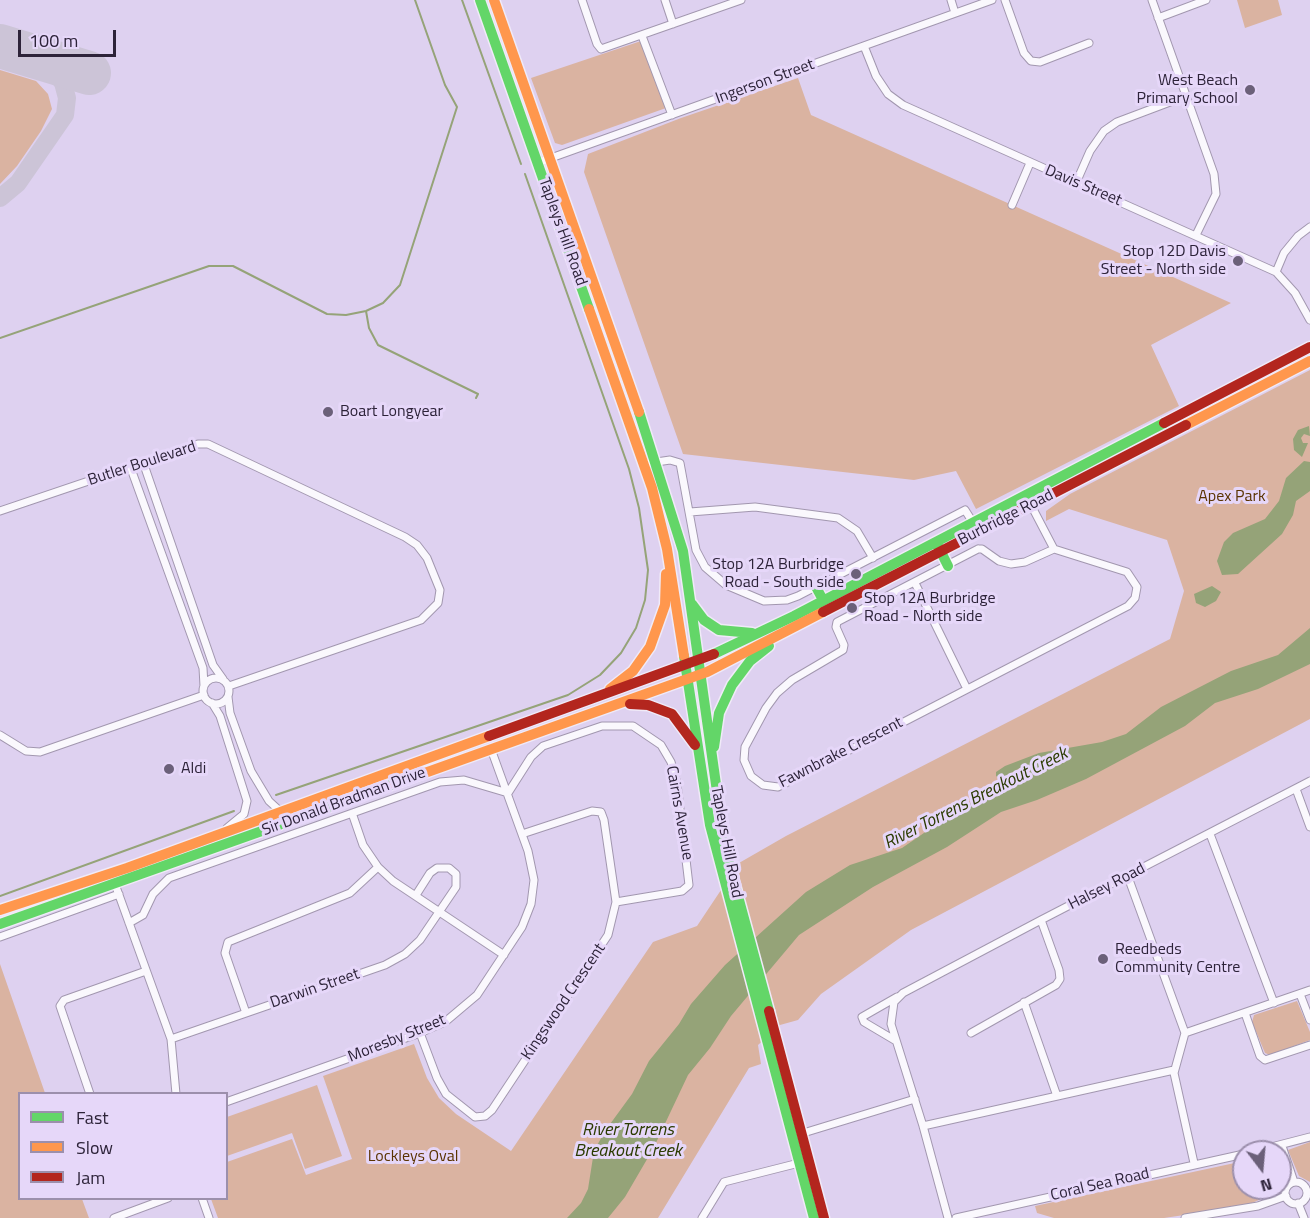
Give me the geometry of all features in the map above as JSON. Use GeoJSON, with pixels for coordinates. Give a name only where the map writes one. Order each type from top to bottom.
{"type":"FeatureCollection","features":[{"type":"Feature","properties":{"kind":"main road","name":"Tapleys Hill Road"},"geometry":{"type":"LineString","coordinates":[[480,0],[652,488],[667,549],[710,825],[765,1000],[787,1099]]}},
{"type":"Feature","properties":{"kind":"main road","name":"Tapleys Hill Road"},"geometry":{"type":"LineString","coordinates":[[494,0],[656,460],[683,550],[723,840],[760,1012],[797,1135],[814,1218]]}},
{"type":"Feature","properties":{"kind":"main road","name":"Burbridge Road"},"geometry":{"type":"LineString","coordinates":[[688,680],[781,634],[938,546],[972,521],[1310,347]]}},
{"type":"Feature","properties":{"kind":"main road","name":"Burbridge Road"},"geometry":{"type":"LineString","coordinates":[[686,666],[938,546],[1031,505],[1310,361]]}},
{"type":"Feature","properties":{"kind":"main road"},"geometry":{"type":"LineString","coordinates":[[938,546],[948,566]]}},
{"type":"Feature","properties":{"kind":"main road"},"geometry":{"type":"LineString","coordinates":[[597,697],[633,671],[650,647],[665,605],[667,549]]}},
{"type":"Feature","properties":{"kind":"main road"},"geometry":{"type":"LineString","coordinates":[[816,587],[823,600]]}},
{"type":"Feature","properties":{"kind":"main road"},"geometry":{"type":"LineString","coordinates":[[692,604],[704,620],[719,630],[733,633],[760,632]]}},
{"type":"Feature","properties":{"kind":"main road"},"geometry":{"type":"LineString","coordinates":[[712,764],[720,712],[732,685],[750,661],[781,634]]}},
{"type":"Feature","properties":{"kind":"main road","name":"Sir Donald Bradman Drive"},"geometry":{"type":"LineString","coordinates":[[0,910],[127,868],[686,666]]}},
{"type":"Feature","properties":{"kind":"main road","name":"Sir Donald Bradman Drive"},"geometry":{"type":"LineString","coordinates":[[0,924],[117,889],[491,749],[688,680]]}},
{"type":"Feature","properties":{"kind":"main road"},"geometry":{"type":"LineString","coordinates":[[619,704],[648,705],[665,710],[684,727],[698,751]]}},
{"type":"Feature","properties":{"kind":"main road"},"geometry":{"type":"LineString","coordinates":[[476,742],[491,749],[507,731]]}},
{"type":"Feature","properties":{"kind":"main road"},"geometry":{"type":"LineString","coordinates":[[101,876],[117,889],[127,868]]}},
{"type":"Feature","properties":{"kind":"main road","name":"Tapleys Hill Road"},"geometry":{"type":"LineString","coordinates":[[804,1162],[824,1218]]}},
{"type":"Feature","properties":{"kind":"street"},"geometry":{"type":"LineString","coordinates":[[582,0],[597,44],[601,49],[740,0]]}},
{"type":"Feature","properties":{"kind":"street"},"geometry":{"type":"LineString","coordinates":[[665,0],[674,24]]}},
{"type":"Feature","properties":{"kind":"street"},"geometry":{"type":"LineString","coordinates":[[951,0],[954,13]]}},
{"type":"Feature","properties":{"kind":"street","name":"Ingerson Street"},"geometry":{"type":"LineString","coordinates":[[537,163],[992,0]]}},
{"type":"Feature","properties":{"kind":"street"},"geometry":{"type":"LineString","coordinates":[[1005,0],[1024,53],[1031,61],[1040,62],[1089,43]]}},
{"type":"Feature","properties":{"kind":"street"},"geometry":{"type":"LineString","coordinates":[[1152,0],[1214,174],[1216,194],[1196,235]]}},
{"type":"Feature","properties":{"kind":"street"},"geometry":{"type":"LineString","coordinates":[[1158,18],[1206,0]]}},
{"type":"Feature","properties":{"kind":"street"},"geometry":{"type":"LineString","coordinates":[[642,36],[672,115]]}},
{"type":"Feature","properties":{"kind":"street","name":"Davis Street"},"geometry":{"type":"LineString","coordinates":[[864,46],[876,76],[888,94],[903,105],[1276,272],[1295,293],[1310,320]]}},
{"type":"Feature","properties":{"kind":"street"},"geometry":{"type":"LineString","coordinates":[[1076,183],[1090,151],[1104,131],[1117,122],[1186,96]]}},
{"type":"Feature","properties":{"kind":"street"},"geometry":{"type":"LineString","coordinates":[[1012,205],[1030,163]]}},
{"type":"Feature","properties":{"kind":"street"},"geometry":{"type":"LineString","coordinates":[[1276,272],[1284,253],[1298,236],[1310,228]]}},
{"type":"Feature","properties":{"kind":"street","name":"Butler Boulevard"},"geometry":{"type":"LineString","coordinates":[[0,511],[198,444],[208,444],[417,545],[427,558],[440,590],[434,608],[421,620],[226,683]]}},
{"type":"Feature","properties":{"kind":"street"},"geometry":{"type":"LineString","coordinates":[[643,464],[656,460],[676,460],[680,463],[690,512],[721,507],[755,507],[838,518],[857,531],[873,558]]}},
{"type":"Feature","properties":{"kind":"street"},"geometry":{"type":"LineString","coordinates":[[143,462],[213,664],[226,683],[230,713],[255,778],[269,801],[281,812]]}},
{"type":"Feature","properties":{"kind":"street"},"geometry":{"type":"LineString","coordinates":[[130,466],[203,668],[204,695],[220,716],[247,801],[247,807],[239,819],[215,836]]}},
{"type":"Feature","properties":{"kind":"street"},"geometry":{"type":"LineString","coordinates":[[1031,505],[1054,549]]}},
{"type":"Feature","properties":{"kind":"street","name":"Burbridge Road"},"geometry":{"type":"LineString","coordinates":[[690,512],[696,550],[705,567],[726,585],[764,601],[787,600],[816,587],[965,510],[972,521]]}},
{"type":"Feature","properties":{"kind":"street","name":"Fawnbrake Crescent"},"geometry":{"type":"LineString","coordinates":[[982,549],[999,561],[1011,564],[1025,562],[1054,549],[1127,572],[1137,587],[1135,598],[1128,606],[778,787],[757,782],[746,769],[745,747],[777,693],[792,680],[843,650],[844,645],[836,627],[837,622],[982,549]]}},
{"type":"Feature","properties":{"kind":"street"},"geometry":{"type":"LineString","coordinates":[[915,584],[967,689]]}},
{"type":"Feature","properties":{"kind":"street"},"geometry":{"type":"LineString","coordinates":[[204,686],[213,678],[226,683]]}},
{"type":"Feature","properties":{"kind":"street"},"geometry":{"type":"LineString","coordinates":[[0,735],[26,751],[40,752],[204,695]]}},
{"type":"Feature","properties":{"kind":"street"},"geometry":{"type":"LineString","coordinates":[[212,703],[220,703],[228,697]]}},
{"type":"Feature","properties":{"kind":"street","name":"Cairns Avenue"},"geometry":{"type":"LineString","coordinates":[[508,793],[531,758],[543,746],[602,726],[633,726],[661,745],[671,762],[677,784],[689,885],[682,891],[616,902]]}},
{"type":"Feature","properties":{"kind":"street","name":"Moresby Street"},"geometry":{"type":"LineString","coordinates":[[228,1101],[420,1033],[445,1022],[463,1010],[477,994],[522,927],[531,903],[534,880],[522,834],[491,749]]}},
{"type":"Feature","properties":{"kind":"street","name":"Sir Donald Bradman Drive"},"geometry":{"type":"LineString","coordinates":[[129,923],[142,915],[153,894],[169,878],[352,813],[451,780],[464,780],[508,793]]}},
{"type":"Feature","properties":{"kind":"street","name":"Halsey Road"},"geometry":{"type":"LineString","coordinates":[[896,1041],[864,1022],[862,1017],[1041,920],[1310,781]]}},
{"type":"Feature","properties":{"kind":"street"},"geometry":{"type":"LineString","coordinates":[[1296,789],[1310,827]]}},
{"type":"Feature","properties":{"kind":"street","name":"Kingswood Crescent"},"geometry":{"type":"LineString","coordinates":[[420,1033],[437,1078],[446,1094],[475,1117],[485,1116],[492,1110],[608,935],[616,902],[601,812],[592,811],[522,834]]}},
{"type":"Feature","properties":{"kind":"street"},"geometry":{"type":"LineString","coordinates":[[352,813],[363,845],[378,867],[504,955]]}},
{"type":"Feature","properties":{"kind":"street"},"geometry":{"type":"LineString","coordinates":[[1210,834],[1274,1003]]}},
{"type":"Feature","properties":{"kind":"street"},"geometry":{"type":"LineString","coordinates":[[246,1013],[225,953],[228,942],[350,893],[378,867]]}},
{"type":"Feature","properties":{"kind":"street","name":"Darwin Street"},"geometry":{"type":"LineString","coordinates":[[171,1039],[386,965],[405,954],[420,940],[440,911],[457,884],[456,874],[451,869],[443,867],[430,873],[416,895]]}},
{"type":"Feature","properties":{"kind":"street"},"geometry":{"type":"LineString","coordinates":[[1128,877],[1185,1033],[1174,1070],[1194,1163]]}},
{"type":"Feature","properties":{"kind":"street"},"geometry":{"type":"LineString","coordinates":[[117,889],[171,1039],[176,1092]]}},
{"type":"Feature","properties":{"kind":"street","name":"Sir Donald Bradman Drive"},"geometry":{"type":"LineString","coordinates":[[0,937],[117,889]]}},
{"type":"Feature","properties":{"kind":"street"},"geometry":{"type":"LineString","coordinates":[[971,1033],[1056,985],[1060,979],[1059,970],[1041,920]]}},
{"type":"Feature","properties":{"kind":"street"},"geometry":{"type":"LineString","coordinates":[[89,1092],[60,1006],[64,1000],[146,971]]}},
{"type":"Feature","properties":{"kind":"street"},"geometry":{"type":"LineString","coordinates":[[1185,1033],[1310,990]]}},
{"type":"Feature","properties":{"kind":"street"},"geometry":{"type":"LineString","coordinates":[[903,993],[894,1002],[891,1024],[923,1126],[948,1218]]}},
{"type":"Feature","properties":{"kind":"street"},"geometry":{"type":"LineString","coordinates":[[1300,994],[1310,1020]]}},
{"type":"Feature","properties":{"kind":"street"},"geometry":{"type":"LineString","coordinates":[[1024,1002],[1057,1096]]}},
{"type":"Feature","properties":{"kind":"street"},"geometry":{"type":"LineString","coordinates":[[1245,1013],[1260,1056],[1265,1060],[1310,1045]]}},
{"type":"Feature","properties":{"kind":"street"},"geometry":{"type":"LineString","coordinates":[[923,1126],[1174,1070]]}},
{"type":"Feature","properties":{"kind":"street"},"geometry":{"type":"LineString","coordinates":[[797,1135],[915,1099]]}},
{"type":"Feature","properties":{"kind":"street"},"geometry":{"type":"LineString","coordinates":[[1292,1143],[1310,1137]]}},
{"type":"Feature","properties":{"kind":"street","name":"Coral Sea Road"},"geometry":{"type":"LineString","coordinates":[[956,1218],[1232,1156]]}},
{"type":"Feature","properties":{"kind":"street"},"geometry":{"type":"LineString","coordinates":[[702,1218],[724,1182],[804,1162]]}},
{"type":"Feature","properties":{"kind":"street"},"geometry":{"type":"LineString","coordinates":[[1289,1200],[1298,1203],[1305,1198],[1308,1189],[1301,1183],[1294,1182],[1292,1176]]}},
{"type":"Feature","properties":{"kind":"street"},"geometry":{"type":"LineString","coordinates":[[114,1218],[163,1200]]}},
{"type":"Feature","properties":{"kind":"street"},"geometry":{"type":"LineString","coordinates":[[203,1200],[209,1218]]}},
{"type":"Feature","properties":{"kind":"street"},"geometry":{"type":"LineString","coordinates":[[1185,1218],[1258,1206],[1275,1200]]}},
{"type":"Feature","properties":{"kind":"street"},"geometry":{"type":"LineString","coordinates":[[1298,1203],[1304,1218]]}},
{"type":"Feature","properties":{"kind":"green space"},"geometry":{"type":"Polygon","coordinates":[[[1237,0],[1278,0],[1282,15],[1245,28],[1237,0]]]}},
{"type":"Feature","properties":{"kind":"green space"},"geometry":{"type":"Polygon","coordinates":[[[641,41],[666,108],[562,145],[555,143],[531,78],[641,41]]]}},
{"type":"Feature","properties":{"kind":"green space"},"geometry":{"type":"Polygon","coordinates":[[[0,70],[36,81],[48,94],[52,109],[41,131],[17,166],[0,184],[0,70]]]}},
{"type":"Feature","properties":{"kind":"green space"},"geometry":{"type":"Polygon","coordinates":[[[798,78],[811,115],[1231,303],[1151,345],[1179,406],[976,509],[956,471],[914,480],[683,454],[584,172],[588,154],[681,118],[798,78]]]}},
{"type":"Feature","properties":{"kind":"green space"},"geometry":{"type":"Polygon","coordinates":[[[1310,370],[1310,719],[911,930],[821,994],[798,1020],[780,1025],[758,1045],[761,1064],[749,1068],[658,1218],[218,1218],[211,1200],[228,1200],[228,1162],[292,1139],[306,1175],[352,1159],[323,1076],[414,1044],[427,1078],[439,1098],[456,1114],[511,1151],[653,942],[697,926],[739,863],[786,836],[1170,639],[1184,591],[1167,540],[1069,509],[1046,521],[1046,511],[1070,494],[1310,370]]]}},
{"type":"Feature","properties":{"kind":"green space"},"geometry":{"type":"Polygon","coordinates":[[[0,964],[45,1092],[18,1092],[18,1200],[82,1200],[89,1218],[0,1218],[0,964]]]}},
{"type":"Feature","properties":{"kind":"green space"},"geometry":{"type":"Polygon","coordinates":[[[1297,1001],[1310,1032],[1310,1040],[1270,1055],[1265,1053],[1252,1022],[1254,1015],[1297,1001]]]}},
{"type":"Feature","properties":{"kind":"green space"},"geometry":{"type":"Polygon","coordinates":[[[317,1085],[342,1156],[305,1169],[292,1133],[228,1156],[228,1117],[317,1085]]]}},
{"type":"Feature","properties":{"kind":"green space"},"geometry":{"type":"Polygon","coordinates":[[[1310,1142],[1310,1182],[1299,1176],[1292,1159],[1292,1149],[1310,1142]]]}},
{"type":"Feature","properties":{"kind":"green space"},"geometry":{"type":"Polygon","coordinates":[[[1232,1164],[1232,1200],[1259,1200],[1245,1206],[1164,1218],[1054,1218],[1037,1213],[1035,1206],[1232,1164]]]}},
{"type":"Feature","properties":{"kind":"water"},"geometry":{"type":"Polygon","coordinates":[[[1309,426],[1310,436],[1304,434],[1301,438],[1303,443],[1308,443],[1302,457],[1294,450],[1293,439],[1298,430],[1309,426]]]}},
{"type":"Feature","properties":{"kind":"water"},"geometry":{"type":"Polygon","coordinates":[[[1304,461],[1310,462],[1310,491],[1296,501],[1293,515],[1282,534],[1238,574],[1222,575],[1217,561],[1224,542],[1233,533],[1265,519],[1279,501],[1286,478],[1304,461]]]}},
{"type":"Feature","properties":{"kind":"water"},"geometry":{"type":"Polygon","coordinates":[[[1212,586],[1221,592],[1216,601],[1205,607],[1196,603],[1194,594],[1212,586]]]}},
{"type":"Feature","properties":{"kind":"water","name":"River Torrens Breakout Creek"},"geometry":{"type":"Polygon","coordinates":[[[1310,628],[1310,664],[1258,689],[1215,703],[1185,726],[1086,779],[1037,800],[1001,812],[947,847],[873,887],[799,935],[731,1016],[710,1048],[688,1075],[653,1149],[625,1197],[608,1218],[567,1218],[581,1203],[588,1189],[594,1151],[605,1131],[632,1094],[649,1061],[679,1024],[691,1004],[725,965],[806,892],[850,865],[902,848],[959,809],[1030,773],[1030,767],[1025,765],[1001,779],[996,776],[996,772],[1005,766],[1039,753],[1102,742],[1126,734],[1161,707],[1231,671],[1278,655],[1310,628]]]}},
{"type":"Feature","properties":{"kind":"waterway"},"geometry":{"type":"LineString","coordinates":[[0,338],[209,266],[233,266],[327,314],[346,315],[366,311],[383,303],[400,285],[457,107],[445,85],[415,0]]}},
{"type":"Feature","properties":{"kind":"waterway"},"geometry":{"type":"LineString","coordinates":[[462,0],[521,164]]}},
{"type":"Feature","properties":{"kind":"waterway"},"geometry":{"type":"LineString","coordinates":[[276,795],[568,695],[600,675],[621,653],[636,628],[645,600],[648,570],[639,508],[629,469],[525,174]]}},
{"type":"Feature","properties":{"kind":"waterway"},"geometry":{"type":"LineString","coordinates":[[366,311],[369,328],[378,345],[478,394],[476,398]]}},
{"type":"Feature","properties":{"kind":"waterway"},"geometry":{"type":"LineString","coordinates":[[0,896],[234,811]]}},
{"type":"Feature","properties":{"kind":"taxiway"},"geometry":{"type":"LineString","coordinates":[[0,198],[18,183],[65,115],[67,98],[63,83],[52,68],[33,56]]}},
{"type":"Feature","properties":{"kind":"runway"},"geometry":{"type":"LineString","coordinates":[[0,46],[89,73]]}},
{"type":"Feature","properties":{"kind":"traffic: fast"},"geometry":{"type":"LineString","coordinates":[[480,0],[589,309]]}},
{"type":"Feature","properties":{"kind":"traffic: fast"},"geometry":{"type":"LineString","coordinates":[[639,412],[683,551],[725,848],[769,1011]]}},
{"type":"Feature","properties":{"kind":"traffic: fast"},"geometry":{"type":"LineString","coordinates":[[714,654],[794,616],[1164,423]]}},
{"type":"Feature","properties":{"kind":"traffic: fast"},"geometry":{"type":"LineString","coordinates":[[938,546],[948,566]]}},
{"type":"Feature","properties":{"kind":"traffic: fast"},"geometry":{"type":"LineString","coordinates":[[816,587],[823,600]]}},
{"type":"Feature","properties":{"kind":"traffic: fast"},"geometry":{"type":"LineString","coordinates":[[692,604],[704,620],[719,630],[752,633]]}},
{"type":"Feature","properties":{"kind":"traffic: fast"},"geometry":{"type":"LineString","coordinates":[[714,747],[719,713],[732,685],[750,661],[769,646]]}},
{"type":"Feature","properties":{"kind":"traffic: fast"},"geometry":{"type":"LineString","coordinates":[[684,656],[710,825],[814,1218]]}},
{"type":"Feature","properties":{"kind":"traffic: fast"},"geometry":{"type":"LineString","coordinates":[[0,924],[394,784]]}},
{"type":"Feature","properties":{"kind":"traffic: slow"},"geometry":{"type":"LineString","coordinates":[[494,0],[639,412]]}},
{"type":"Feature","properties":{"kind":"traffic: slow"},"geometry":{"type":"LineString","coordinates":[[589,309],[652,488],[667,549],[684,656]]}},
{"type":"Feature","properties":{"kind":"traffic: slow"},"geometry":{"type":"LineString","coordinates":[[1186,425],[1310,361]]}},
{"type":"Feature","properties":{"kind":"traffic: slow"},"geometry":{"type":"LineString","coordinates":[[610,689],[633,671],[650,647],[665,605],[666,574]]}},
{"type":"Feature","properties":{"kind":"traffic: slow"},"geometry":{"type":"LineString","coordinates":[[394,784],[707,672],[823,612]]}},
{"type":"Feature","properties":{"kind":"traffic: slow"},"geometry":{"type":"LineString","coordinates":[[0,910],[127,868],[489,736]]}},
{"type":"Feature","properties":{"kind":"traffic: jam"},"geometry":{"type":"LineString","coordinates":[[1164,423],[1310,347]]}},
{"type":"Feature","properties":{"kind":"traffic: jam"},"geometry":{"type":"LineString","coordinates":[[823,612],[1186,425]]}},
{"type":"Feature","properties":{"kind":"traffic: jam"},"geometry":{"type":"LineString","coordinates":[[489,736],[714,654]]}},
{"type":"Feature","properties":{"kind":"traffic: jam"},"geometry":{"type":"LineString","coordinates":[[630,704],[648,705],[672,714],[695,745]]}},
{"type":"Feature","properties":{"kind":"traffic: jam"},"geometry":{"type":"LineString","coordinates":[[769,1011],[824,1218]]}},
{"type":"Feature","properties":{"kind":"place","name":"West Beach Primary School"},"geometry":{"type":"Point","coordinates":[1250,90]}},
{"type":"Feature","properties":{"kind":"place","name":"Stop 12D Davis Street - North side"},"geometry":{"type":"Point","coordinates":[1238,261]}},
{"type":"Feature","properties":{"kind":"place","name":"Boart Longyear"},"geometry":{"type":"Point","coordinates":[328,412]}},
{"type":"Feature","properties":{"kind":"place","name":"Stop 12A Burbridge Road - South side"},"geometry":{"type":"Point","coordinates":[856,574]}},
{"type":"Feature","properties":{"kind":"place","name":"Stop 12A Burbridge Road - North side"},"geometry":{"type":"Point","coordinates":[852,608]}},
{"type":"Feature","properties":{"kind":"place","name":"Aldi"},"geometry":{"type":"Point","coordinates":[169,769]}},
{"type":"Feature","properties":{"kind":"place","name":"Reedbeds Community Centre"},"geometry":{"type":"Point","coordinates":[1103,959]}},
{"type":"Feature","properties":{"kind":"park label","name":"Apex Park"},"geometry":{"type":"Point","coordinates":[1232,497]}},
{"type":"Feature","properties":{"kind":"park label","name":"Lockleys Oval"},"geometry":{"type":"Point","coordinates":[413,1157]}}]}
